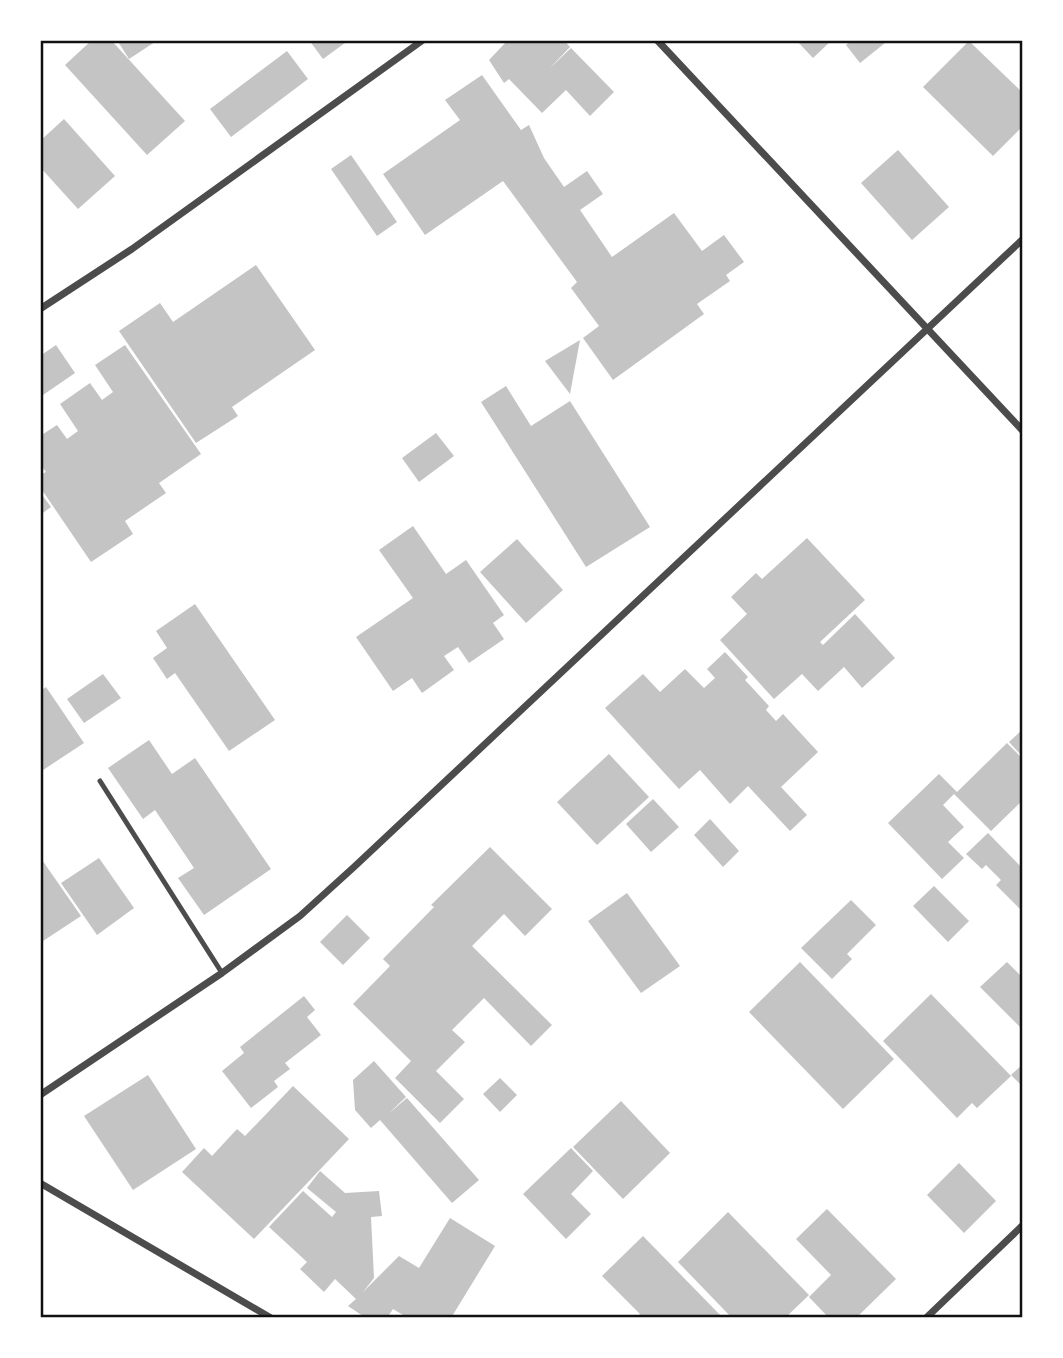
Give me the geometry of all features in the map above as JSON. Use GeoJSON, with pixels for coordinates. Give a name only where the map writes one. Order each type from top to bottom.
{"type":"FeatureCollection","features":[{"type":"Feature","properties":{"kind":"street"},"geometry":{"type":"LineString","coordinates":[[40,309],[132,249],[423,40]]}},
{"type":"Feature","properties":{"kind":"street"},"geometry":{"type":"LineString","coordinates":[[657,40],[1023,431]]}},
{"type":"Feature","properties":{"kind":"street"},"geometry":{"type":"LineString","coordinates":[[40,1095],[300,916],[1023,239]]}},
{"type":"Feature","properties":{"kind":"street"},"geometry":{"type":"LineString","coordinates":[[40,1183],[271,1318]]}},
{"type":"Feature","properties":{"kind":"street"},"geometry":{"type":"LineString","coordinates":[[926,1318],[1023,1225]]}},
{"type":"Feature","properties":{"kind":"lane"},"geometry":{"type":"LineString","coordinates":[[100,780],[222,972]]}},
{"type":"Feature","properties":{"kind":"building"},"geometry":{"type":"Polygon","coordinates":[[[92,40],[111,40],[185,121],[147,155],[65,65],[92,40]]]}},
{"type":"Feature","properties":{"kind":"building"},"geometry":{"type":"Polygon","coordinates":[[[117,40],[158,40],[129,59],[117,40]]]}},
{"type":"Feature","properties":{"kind":"building"},"geometry":{"type":"Polygon","coordinates":[[[309,40],[349,40],[323,59],[309,40]]]}},
{"type":"Feature","properties":{"kind":"building"},"geometry":{"type":"Polygon","coordinates":[[[508,40],[564,40],[570,47],[550,68],[571,48],[614,92],[590,116],[566,90],[542,113],[509,79],[504,83],[489,60],[508,40]]]}},
{"type":"Feature","properties":{"kind":"building"},"geometry":{"type":"Polygon","coordinates":[[[796,40],[832,40],[813,58],[796,40]]]}},
{"type":"Feature","properties":{"kind":"building"},"geometry":{"type":"Polygon","coordinates":[[[852,40],[883,40],[885,43],[860,63],[846,45],[852,40]]]}},
{"type":"Feature","properties":{"kind":"building"},"geometry":{"type":"Polygon","coordinates":[[[969,41],[1023,93],[1023,126],[993,156],[923,87],[969,41]]]}},
{"type":"Feature","properties":{"kind":"building"},"geometry":{"type":"Polygon","coordinates":[[[287,51],[308,79],[231,137],[210,109],[287,51]]]}},
{"type":"Feature","properties":{"kind":"building"},"geometry":{"type":"Polygon","coordinates":[[[482,75],[521,130],[529,125],[544,158],[564,187],[587,171],[603,194],[580,210],[612,257],[674,213],[702,251],[724,235],[744,262],[726,275],[730,281],[697,304],[704,314],[613,380],[583,338],[599,326],[571,288],[577,282],[503,181],[425,235],[383,174],[460,120],[445,100],[482,75]]]}},
{"type":"Feature","properties":{"kind":"building"},"geometry":{"type":"Polygon","coordinates":[[[64,119],[115,176],[78,209],[40,167],[40,141],[64,119]]]}},
{"type":"Feature","properties":{"kind":"building"},"geometry":{"type":"Polygon","coordinates":[[[898,150],[949,207],[912,240],[861,183],[898,150]]]}},
{"type":"Feature","properties":{"kind":"building"},"geometry":{"type":"Polygon","coordinates":[[[351,155],[397,222],[377,236],[331,169],[351,155]]]}},
{"type":"Feature","properties":{"kind":"building"},"geometry":{"type":"Polygon","coordinates":[[[256,265],[315,350],[232,407],[238,416],[196,443],[119,331],[160,303],[173,322],[256,265]]]}},
{"type":"Feature","properties":{"kind":"building"},"geometry":{"type":"Polygon","coordinates":[[[580,340],[570,394],[545,361],[580,340]]]}},
{"type":"Feature","properties":{"kind":"building"},"geometry":{"type":"Polygon","coordinates":[[[56,345],[75,373],[43,395],[40,390],[40,356],[56,345]]]}},
{"type":"Feature","properties":{"kind":"building"},"geometry":{"type":"Polygon","coordinates":[[[125,345],[201,454],[159,483],[166,493],[125,521],[133,534],[91,562],[40,487],[40,475],[46,472],[40,464],[40,436],[57,425],[67,439],[78,431],[60,404],[90,383],[102,400],[113,392],[95,365],[125,345]]]}},
{"type":"Feature","properties":{"kind":"building"},"geometry":{"type":"Polygon","coordinates":[[[506,386],[531,426],[570,401],[650,527],[586,567],[481,402],[506,386]]]}},
{"type":"Feature","properties":{"kind":"building"},"geometry":{"type":"Polygon","coordinates":[[[436,433],[454,456],[419,482],[402,458],[436,433]]]}},
{"type":"Feature","properties":{"kind":"building"},"geometry":{"type":"Polygon","coordinates":[[[40,492],[51,507],[40,515],[40,492]]]}},
{"type":"Feature","properties":{"kind":"building"},"geometry":{"type":"Polygon","coordinates":[[[413,526],[446,574],[466,560],[504,615],[493,623],[504,639],[469,663],[458,647],[444,656],[454,670],[422,693],[412,678],[393,691],[356,637],[413,598],[379,550],[413,526]]]}},
{"type":"Feature","properties":{"kind":"building"},"geometry":{"type":"Polygon","coordinates":[[[807,538],[865,600],[820,642],[823,645],[855,614],[895,658],[862,688],[844,667],[818,691],[802,674],[774,699],[720,640],[747,614],[731,597],[756,573],[762,579],[807,538]]]}},
{"type":"Feature","properties":{"kind":"building"},"geometry":{"type":"Polygon","coordinates":[[[517,539],[563,590],[526,623],[480,572],[517,539]]]}},
{"type":"Feature","properties":{"kind":"building"},"geometry":{"type":"Polygon","coordinates":[[[195,604],[275,720],[229,751],[175,673],[167,679],[153,658],[167,648],[156,631],[195,604]]]}},
{"type":"Feature","properties":{"kind":"building"},"geometry":{"type":"Polygon","coordinates":[[[725,652],[748,677],[745,680],[769,706],[766,710],[776,721],[783,714],[818,752],[781,787],[807,815],[790,831],[748,786],[730,804],[700,770],[679,789],[605,708],[643,674],[660,692],[685,669],[704,688],[715,678],[707,669],[725,652]]]}},
{"type":"Feature","properties":{"kind":"building"},"geometry":{"type":"Polygon","coordinates":[[[103,674],[121,698],[84,723],[67,699],[103,674]]]}},
{"type":"Feature","properties":{"kind":"building"},"geometry":{"type":"Polygon","coordinates":[[[46,687],[84,743],[40,772],[40,691],[46,687]]]}},
{"type":"Feature","properties":{"kind":"building"},"geometry":{"type":"Polygon","coordinates":[[[1023,729],[1023,757],[1009,742],[1023,729]]]}},
{"type":"Feature","properties":{"kind":"building"},"geometry":{"type":"Polygon","coordinates":[[[149,740],[172,774],[195,758],[271,869],[204,915],[178,878],[194,868],[155,810],[143,819],[108,768],[149,740]]]}},
{"type":"Feature","properties":{"kind":"building"},"geometry":{"type":"Polygon","coordinates":[[[1007,743],[1023,759],[1023,800],[991,831],[954,794],[943,805],[964,827],[948,842],[964,858],[942,879],[888,823],[939,774],[957,792],[1007,743]]]}},
{"type":"Feature","properties":{"kind":"building"},"geometry":{"type":"Polygon","coordinates":[[[609,754],[649,797],[597,845],[557,802],[609,754]]]}},
{"type":"Feature","properties":{"kind":"building"},"geometry":{"type":"Polygon","coordinates":[[[653,799],[679,827],[651,852],[626,824],[653,799]]]}},
{"type":"Feature","properties":{"kind":"building"},"geometry":{"type":"Polygon","coordinates":[[[710,819],[739,851],[723,867],[694,835],[710,819]]]}},
{"type":"Feature","properties":{"kind":"building"},"geometry":{"type":"Polygon","coordinates":[[[988,833],[1023,869],[1023,912],[996,885],[1001,880],[986,865],[982,869],[966,854],[988,833]]]}},
{"type":"Feature","properties":{"kind":"building"},"geometry":{"type":"Polygon","coordinates":[[[490,847],[552,909],[525,936],[504,914],[472,946],[552,1025],[531,1046],[484,998],[452,1030],[465,1042],[436,1071],[464,1099],[440,1123],[395,1078],[411,1061],[353,1004],[390,966],[383,959],[434,907],[431,905],[490,847]]]}},
{"type":"Feature","properties":{"kind":"building"},"geometry":{"type":"Polygon","coordinates":[[[40,857],[81,916],[40,943],[40,857]]]}},
{"type":"Feature","properties":{"kind":"building"},"geometry":{"type":"Polygon","coordinates":[[[99,858],[134,908],[97,935],[61,883],[99,858]]]}},
{"type":"Feature","properties":{"kind":"building"},"geometry":{"type":"Polygon","coordinates":[[[934,886],[969,921],[948,942],[913,906],[934,886]]]}},
{"type":"Feature","properties":{"kind":"building"},"geometry":{"type":"Polygon","coordinates":[[[627,893],[680,966],[641,993],[588,921],[627,893]]]}},
{"type":"Feature","properties":{"kind":"building"},"geometry":{"type":"Polygon","coordinates":[[[851,900],[876,925],[847,954],[852,959],[832,979],[801,948],[851,900]]]}},
{"type":"Feature","properties":{"kind":"building"},"geometry":{"type":"Polygon","coordinates":[[[347,915],[370,938],[343,965],[320,942],[347,915]]]}},
{"type":"Feature","properties":{"kind":"building"},"geometry":{"type":"Polygon","coordinates":[[[800,962],[894,1059],[843,1109],[749,1012],[800,962]]]}},
{"type":"Feature","properties":{"kind":"building"},"geometry":{"type":"Polygon","coordinates":[[[1007,962],[1023,978],[1023,1030],[980,987],[1007,962]]]}},
{"type":"Feature","properties":{"kind":"building"},"geometry":{"type":"Polygon","coordinates":[[[931,994],[1011,1076],[977,1108],[972,1103],[957,1118],[883,1041],[931,994]]]}},
{"type":"Feature","properties":{"kind":"building"},"geometry":{"type":"Polygon","coordinates":[[[304,996],[315,1010],[307,1017],[321,1035],[285,1063],[290,1069],[274,1081],[278,1087],[251,1108],[222,1071],[244,1053],[240,1047],[304,996]]]}},
{"type":"Feature","properties":{"kind":"building"},"geometry":{"type":"Polygon","coordinates":[[[374,1061],[406,1097],[388,1114],[407,1098],[479,1180],[452,1203],[380,1120],[371,1128],[355,1110],[353,1080],[374,1061]]]}},
{"type":"Feature","properties":{"kind":"building"},"geometry":{"type":"Polygon","coordinates":[[[1023,1064],[1023,1087],[1011,1075],[1023,1064]]]}},
{"type":"Feature","properties":{"kind":"building"},"geometry":{"type":"Polygon","coordinates":[[[148,1075],[196,1149],[133,1190],[84,1116],[148,1075]]]}},
{"type":"Feature","properties":{"kind":"building"},"geometry":{"type":"Polygon","coordinates":[[[500,1078],[517,1095],[500,1112],[483,1094],[500,1078]]]}},
{"type":"Feature","properties":{"kind":"building"},"geometry":{"type":"Polygon","coordinates":[[[293,1086],[349,1139],[254,1239],[182,1172],[204,1148],[212,1156],[237,1129],[245,1136],[293,1086]]]}},
{"type":"Feature","properties":{"kind":"building"},"geometry":{"type":"Polygon","coordinates":[[[621,1101],[670,1153],[623,1199],[573,1147],[621,1101]]]}},
{"type":"Feature","properties":{"kind":"building"},"geometry":{"type":"Polygon","coordinates":[[[571,1148],[593,1171],[571,1194],[591,1214],[566,1239],[523,1194],[571,1148]]]}},
{"type":"Feature","properties":{"kind":"building"},"geometry":{"type":"Polygon","coordinates":[[[959,1163],[996,1201],[964,1233],[927,1195],[959,1163]]]}},
{"type":"Feature","properties":{"kind":"building"},"geometry":{"type":"Polygon","coordinates":[[[320,1171],[345,1193],[379,1191],[382,1216],[371,1217],[374,1278],[363,1292],[399,1256],[419,1268],[450,1218],[495,1246],[451,1318],[408,1318],[393,1309],[387,1318],[366,1318],[348,1306],[356,1299],[335,1279],[324,1292],[300,1269],[307,1262],[269,1227],[303,1191],[332,1217],[336,1212],[307,1188],[320,1171]]]}},
{"type":"Feature","properties":{"kind":"building"},"geometry":{"type":"Polygon","coordinates":[[[827,1209],[896,1279],[856,1318],[829,1318],[809,1297],[831,1275],[796,1239],[827,1209]]]}},
{"type":"Feature","properties":{"kind":"building"},"geometry":{"type":"Polygon","coordinates":[[[728,1212],[809,1295],[785,1318],[732,1318],[678,1262],[728,1212]]]}},
{"type":"Feature","properties":{"kind":"building"},"geometry":{"type":"Polygon","coordinates":[[[643,1236],[723,1318],[637,1318],[640,1314],[602,1276],[643,1236]]]}}]}
